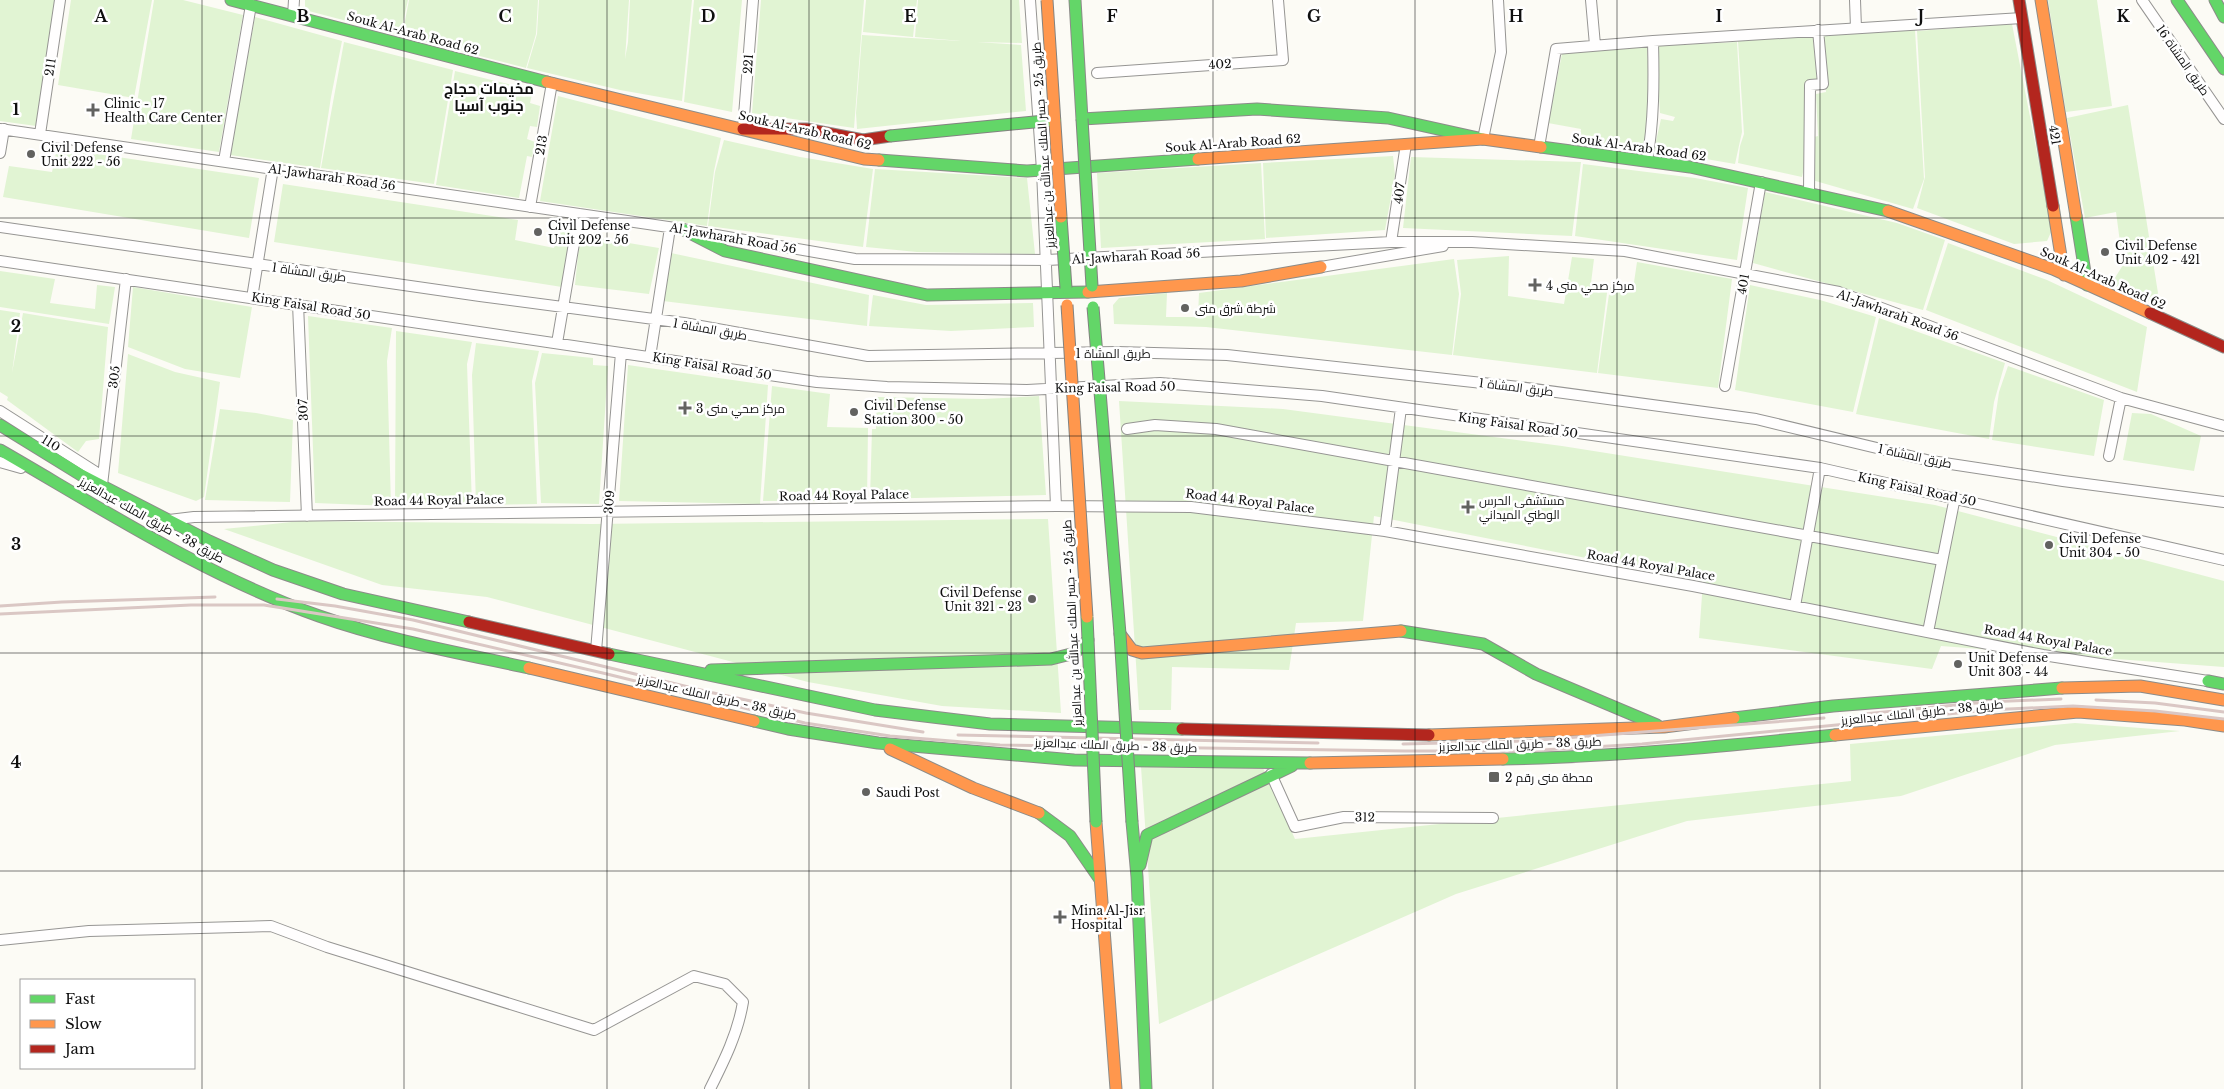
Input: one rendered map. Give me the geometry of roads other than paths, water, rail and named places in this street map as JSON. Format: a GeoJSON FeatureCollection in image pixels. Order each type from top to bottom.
{"type":"FeatureCollection","features":[{"type":"Feature","properties":{"kind":"main road","name":"Souk Al-Arab Road 62"},"geometry":{"type":"LineString","coordinates":[[231,0],[552,83],[864,159],[1042,170],[1483,139],[1690,167],[1876,207],[2053,269],[2224,347]]}},
{"type":"Feature","properties":{"kind":"main road","name":"طريق 25 - جسر الملك عبدالله بن عبدالعزيز"},"geometry":{"type":"LineString","coordinates":[[1047,0],[1088,640],[1096,822],[1116,1089]]}},
{"type":"Feature","properties":{"kind":"main road"},"geometry":{"type":"LineString","coordinates":[[1074,0],[1093,308],[1120,634],[1137,877],[1146,1089]]}},
{"type":"Feature","properties":{"kind":"main road","name":"421"},"geometry":{"type":"LineString","coordinates":[[2019,0],[2064,275]]}},
{"type":"Feature","properties":{"kind":"main road"},"geometry":{"type":"LineString","coordinates":[[2041,0],[2088,284]]}},
{"type":"Feature","properties":{"kind":"main road"},"geometry":{"type":"LineString","coordinates":[[2177,0],[2224,69]]}},
{"type":"Feature","properties":{"kind":"main road"},"geometry":{"type":"LineString","coordinates":[[2215,0],[2224,17]]}},
{"type":"Feature","properties":{"kind":"main road"},"geometry":{"type":"LineString","coordinates":[[1082,119],[1257,109],[1388,118],[1483,139]]}},
{"type":"Feature","properties":{"kind":"main road"},"geometry":{"type":"LineString","coordinates":[[743,129],[806,129],[863,140],[1001,124],[1055,120]]}},
{"type":"Feature","properties":{"kind":"main road"},"geometry":{"type":"LineString","coordinates":[[682,229],[725,251],[927,295],[1047,293],[1092,288],[1241,281],[1321,267]]}},
{"type":"Feature","properties":{"kind":"main road","name":"طريق 38 - طريق الملك عبدالعزيز"},"geometry":{"type":"LineString","coordinates":[[0,425],[81,475],[102,480],[169,520],[272,570],[343,594],[685,671],[875,710],[990,724],[1453,736],[1664,727],[1833,706],[2081,686],[2140,686],[2224,700]]}},
{"type":"Feature","properties":{"kind":"main road","name":"طريق 38 - طريق الملك عبدالعزيز"},"geometry":{"type":"LineString","coordinates":[[0,450],[184,556],[319,616],[390,638],[594,682],[788,729],[878,743],[1074,760],[1298,763],[1569,758],[1748,744],[1957,722],[2078,712],[2185,720],[2224,726]]}},
{"type":"Feature","properties":{"kind":"main road"},"geometry":{"type":"LineString","coordinates":[[1120,634],[1132,650],[1142,653],[1402,631],[1442,636],[1483,644],[1536,674],[1664,727]]}},
{"type":"Feature","properties":{"kind":"main road"},"geometry":{"type":"LineString","coordinates":[[685,671],[1051,659],[1075,653],[1088,640]]}},
{"type":"Feature","properties":{"kind":"main road","name":"Road 44 Royal Palace"},"geometry":{"type":"LineString","coordinates":[[2208,681],[2224,684]]}},
{"type":"Feature","properties":{"kind":"main road"},"geometry":{"type":"LineString","coordinates":[[878,743],[973,788],[1044,815],[1070,836],[1100,879]]}},
{"type":"Feature","properties":{"kind":"main road"},"geometry":{"type":"LineString","coordinates":[[1137,877],[1147,835],[1271,774],[1298,763]]}},
{"type":"Feature","properties":{"kind":"street","name":"211"},"geometry":{"type":"LineString","coordinates":[[40,134],[60,0]]}},
{"type":"Feature","properties":{"kind":"street"},"geometry":{"type":"LineString","coordinates":[[293,16],[294,0]]}},
{"type":"Feature","properties":{"kind":"street","name":"221"},"geometry":{"type":"LineString","coordinates":[[743,129],[753,0]]}},
{"type":"Feature","properties":{"kind":"street"},"geometry":{"type":"LineString","coordinates":[[1030,0],[1047,260],[1056,506]]}},
{"type":"Feature","properties":{"kind":"street","name":"402"},"geometry":{"type":"LineString","coordinates":[[1097,73],[1283,60],[1278,0]]}},
{"type":"Feature","properties":{"kind":"street"},"geometry":{"type":"LineString","coordinates":[[1483,139],[1501,52],[1498,0]]}},
{"type":"Feature","properties":{"kind":"street"},"geometry":{"type":"LineString","coordinates":[[1591,0],[1595,44]]}},
{"type":"Feature","properties":{"kind":"street"},"geometry":{"type":"LineString","coordinates":[[1855,0],[1856,28]]}},
{"type":"Feature","properties":{"kind":"street","name":"طريق المشاة 16"},"geometry":{"type":"LineString","coordinates":[[2142,0],[2224,119]]}},
{"type":"Feature","properties":{"kind":"street"},"geometry":{"type":"LineString","coordinates":[[224,161],[251,5]]}},
{"type":"Feature","properties":{"kind":"street"},"geometry":{"type":"LineString","coordinates":[[1539,147],[1556,49],[1595,44],[2022,18]]}},
{"type":"Feature","properties":{"kind":"street"},"geometry":{"type":"LineString","coordinates":[[1808,192],[1810,85],[1823,84],[1818,30]]}},
{"type":"Feature","properties":{"kind":"street"},"geometry":{"type":"LineString","coordinates":[[1647,161],[1651,140],[1654,92],[1653,41]]}},
{"type":"Feature","properties":{"kind":"street","name":"213"},"geometry":{"type":"LineString","coordinates":[[530,207],[552,83]]}},
{"type":"Feature","properties":{"kind":"street","name":"Al-Jawharah Road 56"},"geometry":{"type":"LineString","coordinates":[[2,129],[682,229],[855,259],[1047,260],[1391,242],[1472,242],[1624,252],[1839,292],[2121,398],[2224,426]]}},
{"type":"Feature","properties":{"kind":"street"},"geometry":{"type":"LineString","coordinates":[[0,153],[2,129]]}},
{"type":"Feature","properties":{"kind":"street","name":"407"},"geometry":{"type":"LineString","coordinates":[[1391,242],[1406,144]]}},
{"type":"Feature","properties":{"kind":"street"},"geometry":{"type":"LineString","coordinates":[[252,298],[273,168]]}},
{"type":"Feature","properties":{"kind":"street","name":"401"},"geometry":{"type":"LineString","coordinates":[[1725,386],[1760,182]]}},
{"type":"Feature","properties":{"kind":"street"},"geometry":{"type":"LineString","coordinates":[[557,343],[579,214]]}},
{"type":"Feature","properties":{"kind":"street","name":"طريق المشاة 1"},"geometry":{"type":"LineString","coordinates":[[0,227],[655,320],[868,356],[1050,355],[1117,352],[1227,355],[1519,387],[1756,419],[1931,461],[2063,481],[2224,502]]}},
{"type":"Feature","properties":{"kind":"street"},"geometry":{"type":"LineString","coordinates":[[650,357],[670,228]]}},
{"type":"Feature","properties":{"kind":"street","name":"Al-Jawharah Road 56"},"geometry":{"type":"LineString","coordinates":[[1321,267],[1472,242]]}},
{"type":"Feature","properties":{"kind":"street","name":"King Faisal Road 50"},"geometry":{"type":"LineString","coordinates":[[0,260],[817,382],[897,387],[1027,390],[1160,383],[1322,396],[1820,468],[2224,560]]}},
{"type":"Feature","properties":{"kind":"street","name":"305"},"geometry":{"type":"LineString","coordinates":[[102,480],[126,279]]}},
{"type":"Feature","properties":{"kind":"street","name":"307"},"geometry":{"type":"LineString","coordinates":[[298,304],[307,516]]}},
{"type":"Feature","properties":{"kind":"street","name":"309"},"geometry":{"type":"LineString","coordinates":[[596,651],[621,353]]}},
{"type":"Feature","properties":{"kind":"street"},"geometry":{"type":"LineString","coordinates":[[2108,456],[2121,398]]}},
{"type":"Feature","properties":{"kind":"street"},"geometry":{"type":"LineString","coordinates":[[1385,532],[1401,408]]}},
{"type":"Feature","properties":{"kind":"street","name":"110"},"geometry":{"type":"LineString","coordinates":[[0,411],[102,480]]}},
{"type":"Feature","properties":{"kind":"street"},"geometry":{"type":"LineString","coordinates":[[1127,429],[1155,425],[1216,428],[1942,560]]}},
{"type":"Feature","properties":{"kind":"street"},"geometry":{"type":"LineString","coordinates":[[0,462],[42,474]]}},
{"type":"Feature","properties":{"kind":"street"},"geometry":{"type":"LineString","coordinates":[[1795,606],[1820,468]]}},
{"type":"Feature","properties":{"kind":"street"},"geometry":{"type":"LineString","coordinates":[[1928,632],[1954,497]]}},
{"type":"Feature","properties":{"kind":"street","name":"Road 44 Royal Palace"},"geometry":{"type":"LineString","coordinates":[[169,520],[194,517],[1056,506],[1191,507],[1385,532],[1795,606],[2043,655],[2208,681]]}},
{"type":"Feature","properties":{"kind":"street","name":"312"},"geometry":{"type":"LineString","coordinates":[[1271,774],[1296,827],[1344,817],[1493,818]]}},
{"type":"Feature","properties":{"kind":"street"},"geometry":{"type":"LineString","coordinates":[[0,940],[89,931],[272,926],[327,947],[594,1030],[694,976],[725,984],[743,1002],[740,1020],[724,1062],[710,1089]]}},
{"type":"Feature","properties":{"kind":"railway"},"geometry":{"type":"LineString","coordinates":[[0,606],[215,597]]}},
{"type":"Feature","properties":{"kind":"railway"},"geometry":{"type":"LineString","coordinates":[[277,599],[335,606],[413,620],[709,692],[806,713],[923,732]]}},
{"type":"Feature","properties":{"kind":"railway"},"geometry":{"type":"LineString","coordinates":[[0,614],[191,605],[264,605],[413,629],[805,723],[890,736],[1000,745],[1526,751],[1642,744],[1988,710],[2073,706],[2155,711],[2224,719]]}},
{"type":"Feature","properties":{"kind":"railway"},"geometry":{"type":"LineString","coordinates":[[1864,714],[1986,702],[2061,699]]}},
{"type":"Feature","properties":{"kind":"railway"},"geometry":{"type":"LineString","coordinates":[[2096,700],[2155,703],[2224,712]]}},
{"type":"Feature","properties":{"kind":"railway"},"geometry":{"type":"LineString","coordinates":[[1403,744],[1525,741],[1824,718]]}},
{"type":"Feature","properties":{"kind":"railway"},"geometry":{"type":"LineString","coordinates":[[958,735],[1318,743]]}},
{"type":"Feature","properties":{"kind":"place","name":"Clinic - 17 Health Care Center"},"geometry":{"type":"Point","coordinates":[93,110]}},
{"type":"Feature","properties":{"kind":"place","name":"Civil Defense Unit 222 - 56"},"geometry":{"type":"Point","coordinates":[31,154]}},
{"type":"Feature","properties":{"kind":"place","name":"Civil Defense Unit 202 - 56"},"geometry":{"type":"Point","coordinates":[538,232]}},
{"type":"Feature","properties":{"kind":"place","name":"Civil Defense Unit 402 - 421"},"geometry":{"type":"Point","coordinates":[2105,252]}},
{"type":"Feature","properties":{"kind":"place","name":"مركز صحي منى 4"},"geometry":{"type":"Point","coordinates":[1535,285]}},
{"type":"Feature","properties":{"kind":"place","name":"شرطة شرق منى"},"geometry":{"type":"Point","coordinates":[1185,308]}},
{"type":"Feature","properties":{"kind":"place","name":"مركز صحي منى 3"},"geometry":{"type":"Point","coordinates":[685,408]}},
{"type":"Feature","properties":{"kind":"place","name":"Civil Defense Station 300 - 50"},"geometry":{"type":"Point","coordinates":[854,412]}},
{"type":"Feature","properties":{"kind":"place","name":"مستشفى الحرس الوطني الميداني"},"geometry":{"type":"Point","coordinates":[1468,507]}},
{"type":"Feature","properties":{"kind":"place","name":"Civil Defense Unit 304 - 50"},"geometry":{"type":"Point","coordinates":[2049,545]}},
{"type":"Feature","properties":{"kind":"place","name":"Civil Defense Unit 321 - 23"},"geometry":{"type":"Point","coordinates":[1032,599]}},
{"type":"Feature","properties":{"kind":"place","name":"Unit Defense Unit 303 - 44"},"geometry":{"type":"Point","coordinates":[1958,664]}},
{"type":"Feature","properties":{"kind":"place","name":"محطة منى رقم 2"},"geometry":{"type":"Point","coordinates":[1494,777]}},
{"type":"Feature","properties":{"kind":"place","name":"Saudi Post"},"geometry":{"type":"Point","coordinates":[866,792]}},
{"type":"Feature","properties":{"kind":"place","name":"Mina Al-Jisr Hospital"},"geometry":{"type":"Point","coordinates":[1060,917]}},
{"type":"Feature","properties":{"kind":"district","name":"مخيمات حجاج جنوب آسيا"},"geometry":{"type":"Point","coordinates":[489,96]}}]}
